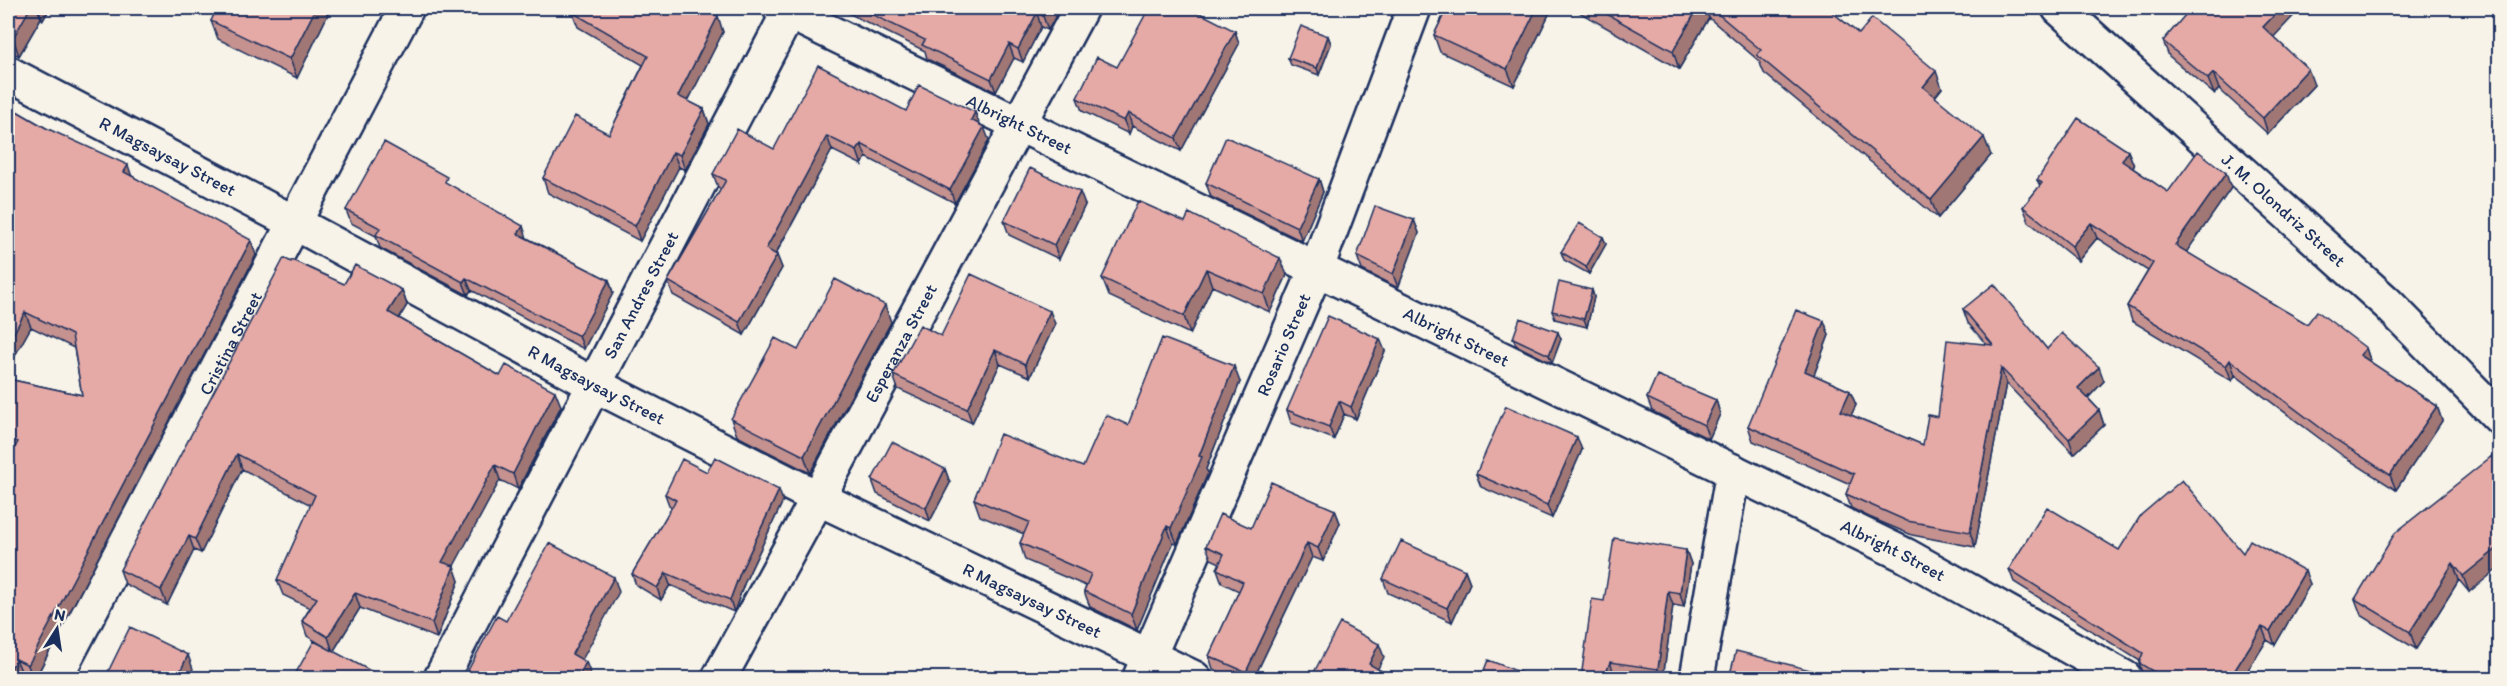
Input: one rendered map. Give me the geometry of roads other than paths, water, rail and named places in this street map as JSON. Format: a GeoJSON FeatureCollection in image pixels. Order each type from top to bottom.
{"type":"FeatureCollection","features":[{"type":"Feature","properties":{"kind":"street","name":"Cristina Street"},"geometry":{"type":"LineString","coordinates":[[55,678],[407,8]]}},
{"type":"Feature","properties":{"kind":"street","name":"Esperanza Street"},"geometry":{"type":"LineString","coordinates":[[718,678],[818,498],[1081,8]]}},
{"type":"Feature","properties":{"kind":"street","name":"Rosario Street"},"geometry":{"type":"LineString","coordinates":[[1144,668],[1316,270],[1414,8]]}},
{"type":"Feature","properties":{"kind":"street","name":"J. M. Olondriz Street"},"geometry":{"type":"LineString","coordinates":[[2059,8],[2386,303],[2499,418]]}},
{"type":"Feature","properties":{"kind":"street","name":"Albright Street"},"geometry":{"type":"LineString","coordinates":[[786,9],[1316,270],[1905,555],[2112,674]]}},
{"type":"Feature","properties":{"kind":"street","name":"San Andres Street"},"geometry":{"type":"LineString","coordinates":[[441,678],[786,9]]}},
{"type":"Feature","properties":{"kind":"street","name":"R Magsaysay Street"},"geometry":{"type":"LineString","coordinates":[[8,73],[295,223],[593,384],[1144,668],[1194,678]]}},
{"type":"Feature","properties":{"kind":"street"},"geometry":{"type":"LineString","coordinates":[[1697,678],[1733,471]]}}]}
